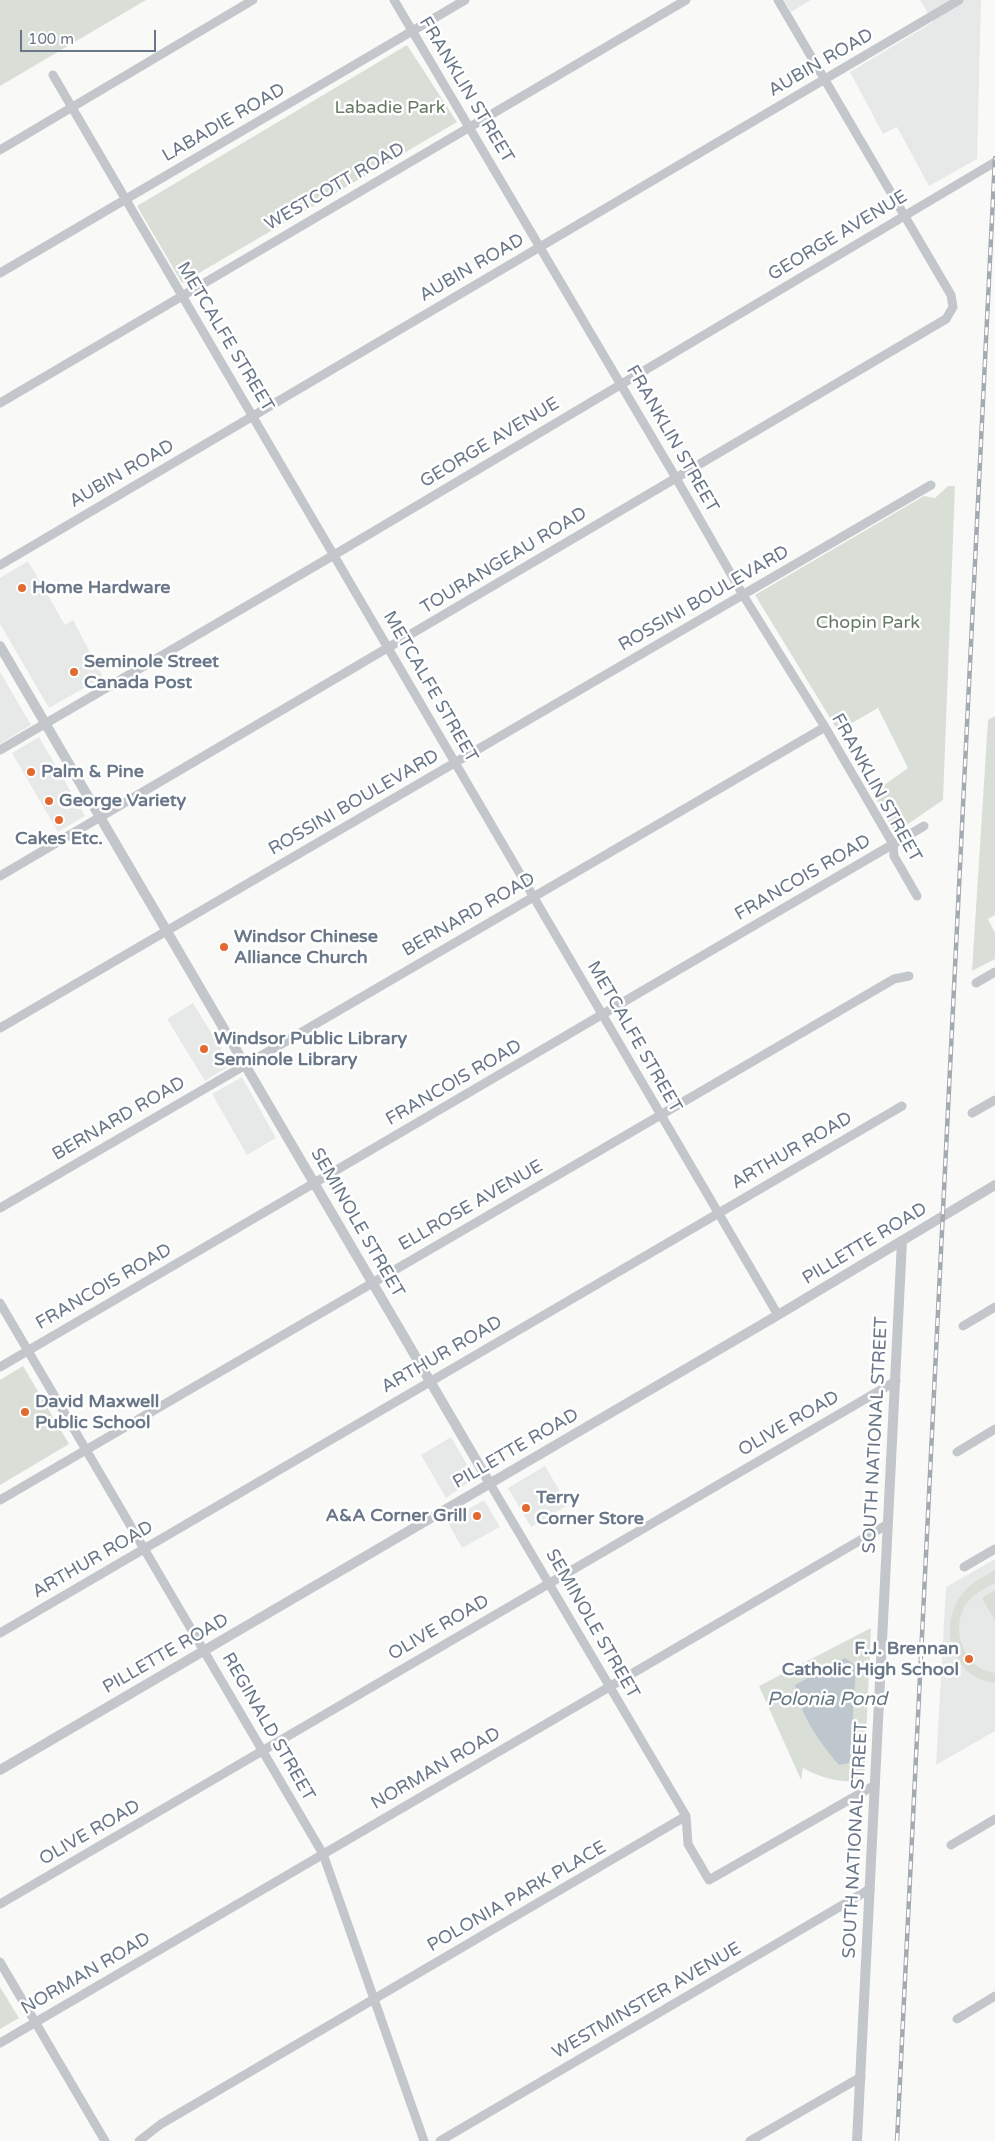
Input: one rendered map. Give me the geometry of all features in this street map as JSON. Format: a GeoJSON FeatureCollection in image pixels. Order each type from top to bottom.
{"type":"FeatureCollection","features":[{"type":"Feature","properties":{"kind":"street"},"geometry":{"type":"LineString","coordinates":[[0,150],[253,0]]}},
{"type":"Feature","properties":{"kind":"street","name":"FRANKLIN STREET"},"geometry":{"type":"LineString","coordinates":[[394,0],[621,384],[743,595],[825,727],[893,844],[894,856],[917,896]]}},
{"type":"Feature","properties":{"kind":"street","name":"LABADIE ROAD"},"geometry":{"type":"LineString","coordinates":[[0,273],[465,0]]}},
{"type":"Feature","properties":{"kind":"street","name":"WESTCOTT ROAD"},"geometry":{"type":"LineString","coordinates":[[0,403],[686,0]]}},
{"type":"Feature","properties":{"kind":"street"},"geometry":{"type":"LineString","coordinates":[[778,0],[904,216]]}},
{"type":"Feature","properties":{"kind":"street","name":"AUBIN ROAD"},"geometry":{"type":"LineString","coordinates":[[0,565],[960,0]]}},
{"type":"Feature","properties":{"kind":"street","name":"METCALFE STREET"},"geometry":{"type":"LineString","coordinates":[[52,75],[778,1315]]}},
{"type":"Feature","properties":{"kind":"street","name":"GEORGE AVENUE"},"geometry":{"type":"LineString","coordinates":[[0,750],[334,555],[995,162]]}},
{"type":"Feature","properties":{"kind":"street","name":"TOURANGEAU ROAD"},"geometry":{"type":"LineString","coordinates":[[0,876],[946,318],[953,306],[951,295],[904,216]]}},
{"type":"Feature","properties":{"kind":"street","name":"ROSSINI BOULEVARD"},"geometry":{"type":"LineString","coordinates":[[0,1028],[931,485]]}},
{"type":"Feature","properties":{"kind":"street","name":"SEMINOLE STREET"},"geometry":{"type":"LineString","coordinates":[[0,646],[165,932],[315,1183],[489,1482],[550,1581],[686,1816]]}},
{"type":"Feature","properties":{"kind":"street","name":"BERNARD ROAD"},"geometry":{"type":"LineString","coordinates":[[0,1208],[825,727]]}},
{"type":"Feature","properties":{"kind":"street","name":"FRANCOIS ROAD"},"geometry":{"type":"LineString","coordinates":[[0,1367],[924,826]]}},
{"type":"Feature","properties":{"kind":"street"},"geometry":{"type":"LineString","coordinates":[[976,983],[995,972]]}},
{"type":"Feature","properties":{"kind":"street","name":"ELLROSE AVENUE"},"geometry":{"type":"LineString","coordinates":[[0,1500],[894,979],[909,976]]}},
{"type":"Feature","properties":{"kind":"street"},"geometry":{"type":"LineString","coordinates":[[972,1113],[995,1100]]}},
{"type":"Feature","properties":{"kind":"street","name":"ARTHUR ROAD"},"geometry":{"type":"LineString","coordinates":[[0,1633],[902,1106]]}},
{"type":"Feature","properties":{"kind":"street","name":"PILLETTE ROAD"},"geometry":{"type":"LineString","coordinates":[[0,1770],[489,1482],[778,1315],[995,1185]]}},
{"type":"Feature","properties":{"kind":"street","name":"SOUTH NATIONAL STREET"},"geometry":{"type":"LineString","coordinates":[[857,2141],[902,1241]]}},
{"type":"Feature","properties":{"kind":"street","name":"REGINALD STREET"},"geometry":{"type":"LineString","coordinates":[[0,1303],[323,1854],[424,2141]]}},
{"type":"Feature","properties":{"kind":"street"},"geometry":{"type":"LineString","coordinates":[[963,1326],[995,1307]]}},
{"type":"Feature","properties":{"kind":"street","name":"OLIVE ROAD"},"geometry":{"type":"LineString","coordinates":[[0,1904],[550,1581],[896,1381]]}},
{"type":"Feature","properties":{"kind":"street"},"geometry":{"type":"LineString","coordinates":[[957,1452],[995,1429]]}},
{"type":"Feature","properties":{"kind":"street","name":"NORMAN ROAD"},"geometry":{"type":"LineString","coordinates":[[0,2043],[888,1524]]}},
{"type":"Feature","properties":{"kind":"street"},"geometry":{"type":"LineString","coordinates":[[964,1567],[995,1549]]}},
{"type":"Feature","properties":{"kind":"street"},"geometry":{"type":"LineString","coordinates":[[686,1816],[688,1844],[709,1880],[875,1785]]}},
{"type":"Feature","properties":{"kind":"street","name":"POLONIA PARK PLACE"},"geometry":{"type":"LineString","coordinates":[[139,2141],[161,2124],[686,1816]]}},
{"type":"Feature","properties":{"kind":"street"},"geometry":{"type":"LineString","coordinates":[[951,1845],[995,1819]]}},
{"type":"Feature","properties":{"kind":"street","name":"WESTMINSTER AVENUE"},"geometry":{"type":"LineString","coordinates":[[440,2141],[870,1889]]}},
{"type":"Feature","properties":{"kind":"street"},"geometry":{"type":"LineString","coordinates":[[0,1962],[105,2141]]}},
{"type":"Feature","properties":{"kind":"street"},"geometry":{"type":"LineString","coordinates":[[957,2018],[995,1996]]}},
{"type":"Feature","properties":{"kind":"street"},"geometry":{"type":"LineString","coordinates":[[750,2141],[860,2077]]}},
{"type":"Feature","properties":{"kind":"shaded area"},"geometry":{"type":"Polygon","coordinates":[[[784,0],[811,0],[791,12],[784,0]]]}},
{"type":"Feature","properties":{"kind":"shaded area"},"geometry":{"type":"Polygon","coordinates":[[[920,0],[981,0],[977,159],[929,186],[897,127],[883,134],[850,72],[933,22],[920,0]]]}},
{"type":"Feature","properties":{"kind":"shaded area"},"geometry":{"type":"Polygon","coordinates":[[[28,561],[65,625],[73,620],[103,677],[49,708],[0,624],[0,578],[28,561]]]}},
{"type":"Feature","properties":{"kind":"shaded area"},"geometry":{"type":"Polygon","coordinates":[[[0,672],[31,725],[0,744],[0,672]]]}},
{"type":"Feature","properties":{"kind":"shaded area"},"geometry":{"type":"Polygon","coordinates":[[[39,737],[85,816],[58,832],[12,753],[39,737]]]}},
{"type":"Feature","properties":{"kind":"shaded area"},"geometry":{"type":"Polygon","coordinates":[[[193,1003],[231,1065],[205,1081],[167,1019],[193,1003]]]}},
{"type":"Feature","properties":{"kind":"shaded area"},"geometry":{"type":"Polygon","coordinates":[[[242,1077],[276,1138],[247,1155],[212,1094],[242,1077]]]}},
{"type":"Feature","properties":{"kind":"shaded area"},"geometry":{"type":"Polygon","coordinates":[[[451,1437],[472,1473],[471,1481],[446,1498],[421,1455],[451,1437]]]}},
{"type":"Feature","properties":{"kind":"shaded area"},"geometry":{"type":"Polygon","coordinates":[[[545,1466],[568,1505],[531,1527],[508,1488],[545,1466]]]}},
{"type":"Feature","properties":{"kind":"shaded area"},"geometry":{"type":"Polygon","coordinates":[[[484,1500],[500,1527],[462,1548],[447,1521],[484,1500]]]}},
{"type":"Feature","properties":{"kind":"shaded area","name":"F.J. Brennan Catholic High School"},"geometry":{"type":"Polygon","coordinates":[[[995,1559],[995,1731],[936,1765],[946,1587],[995,1559]]]}},
{"type":"Feature","properties":{"kind":"green space"},"geometry":{"type":"Polygon","coordinates":[[[0,0],[146,0],[0,86],[0,0]]]}},
{"type":"Feature","properties":{"kind":"green space","name":"Labadie Park"},"geometry":{"type":"Polygon","coordinates":[[[407,45],[457,122],[182,283],[137,206],[407,45]]]}},
{"type":"Feature","properties":{"kind":"green space","name":"Chopin Park"},"geometry":{"type":"Polygon","coordinates":[[[948,486],[955,486],[943,800],[895,833],[873,793],[908,768],[878,708],[838,731],[755,595],[924,496],[935,498],[948,486]]]}},
{"type":"Feature","properties":{"kind":"green space"},"geometry":{"type":"Polygon","coordinates":[[[995,716],[995,915],[988,919],[995,933],[995,959],[972,971],[988,720],[995,716]]]}},
{"type":"Feature","properties":{"kind":"green space","name":"David Maxwell Public School"},"geometry":{"type":"Polygon","coordinates":[[[23,1366],[69,1444],[0,1485],[0,1380],[23,1366]]]}},
{"type":"Feature","properties":{"kind":"green space"},"geometry":{"type":"Polygon","coordinates":[[[995,1570],[995,1583],[967,1603],[959,1624],[962,1646],[967,1656],[984,1670],[995,1673],[995,1683],[980,1679],[967,1671],[958,1660],[952,1648],[950,1634],[955,1606],[963,1593],[974,1583],[995,1570]]]}},
{"type":"Feature","properties":{"kind":"green space"},"geometry":{"type":"Polygon","coordinates":[[[995,1590],[995,1621],[982,1598],[995,1590]]]}},
{"type":"Feature","properties":{"kind":"green space"},"geometry":{"type":"Polygon","coordinates":[[[871,1628],[864,1781],[833,1779],[803,1768],[801,1780],[759,1686],[871,1628]]]}},
{"type":"Feature","properties":{"kind":"green space"},"geometry":{"type":"Polygon","coordinates":[[[0,1987],[19,2018],[0,2029],[0,1987]]]}},
{"type":"Feature","properties":{"kind":"water","name":"Polonia Pond"},"geometry":{"type":"Polygon","coordinates":[[[845,1658],[856,1666],[850,1763],[839,1765],[811,1728],[801,1707],[795,1685],[845,1658]]]}},
{"type":"Feature","properties":{"kind":"railway"},"geometry":{"type":"LineString","coordinates":[[897,2141],[995,158]]}},
{"type":"Feature","properties":{"kind":"place","name":"Home Hardware"},"geometry":{"type":"Point","coordinates":[22,588]}},
{"type":"Feature","properties":{"kind":"place","name":"Seminole Street Canada Post"},"geometry":{"type":"Point","coordinates":[74,672]}},
{"type":"Feature","properties":{"kind":"place","name":"Palm & Pine"},"geometry":{"type":"Point","coordinates":[31,772]}},
{"type":"Feature","properties":{"kind":"place","name":"George Variety"},"geometry":{"type":"Point","coordinates":[49,801]}},
{"type":"Feature","properties":{"kind":"place","name":"Cakes Etc."},"geometry":{"type":"Point","coordinates":[59,820]}},
{"type":"Feature","properties":{"kind":"place","name":"Windsor Chinese Alliance Church"},"geometry":{"type":"Point","coordinates":[224,947]}},
{"type":"Feature","properties":{"kind":"place","name":"Windsor Public Library Seminole Library"},"geometry":{"type":"Point","coordinates":[204,1049]}},
{"type":"Feature","properties":{"kind":"place","name":"David Maxwell Public School"},"geometry":{"type":"Point","coordinates":[25,1412]}},
{"type":"Feature","properties":{"kind":"place","name":"Terry Corner Store"},"geometry":{"type":"Point","coordinates":[526,1508]}},
{"type":"Feature","properties":{"kind":"place","name":"A&A Corner Grill"},"geometry":{"type":"Point","coordinates":[477,1516]}},
{"type":"Feature","properties":{"kind":"place","name":"F.J. Brennan Catholic High School"},"geometry":{"type":"Point","coordinates":[969,1659]}}]}
